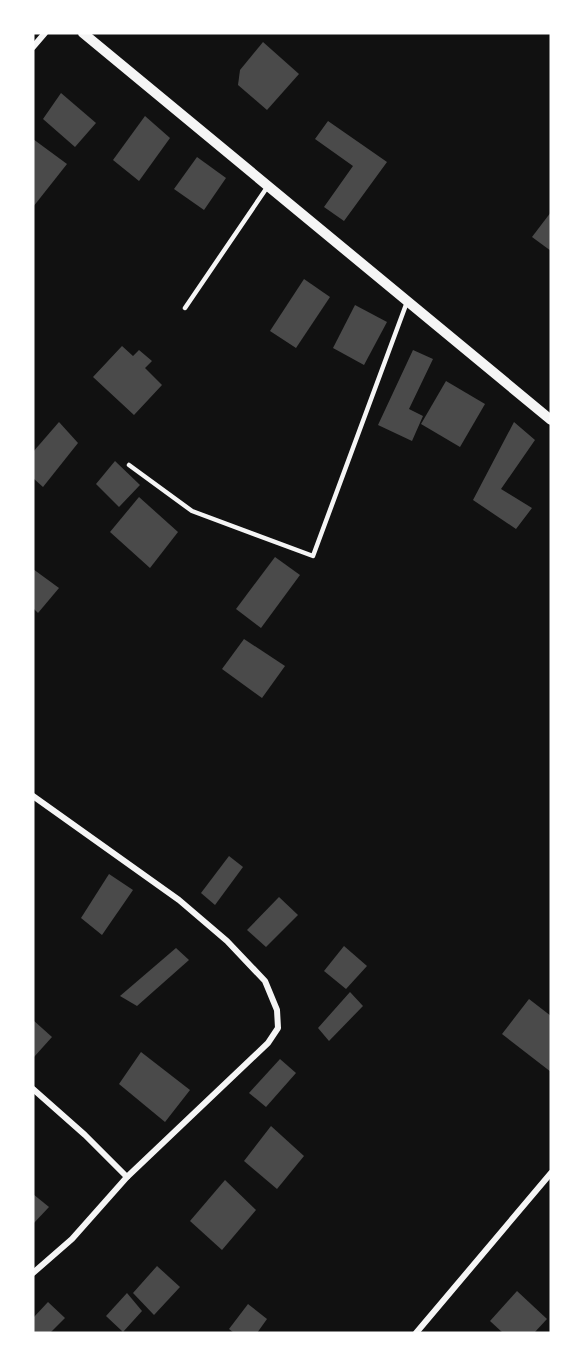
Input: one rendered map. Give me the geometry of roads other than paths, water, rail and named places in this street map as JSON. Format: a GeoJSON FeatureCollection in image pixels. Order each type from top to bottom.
{"type":"FeatureCollection","features":[{"type":"Feature","properties":{"kind":"street"},"geometry":{"type":"LineString","coordinates":[[33,46],[45,33]]}},
{"type":"Feature","properties":{"kind":"street"},"geometry":{"type":"LineString","coordinates":[[83,33],[550,418]]}},
{"type":"Feature","properties":{"kind":"street"},"geometry":{"type":"LineString","coordinates":[[33,796],[171,894],[227,941],[265,981],[277,1010],[278,1028],[268,1043],[127,1177],[72,1239],[33,1273]]}},
{"type":"Feature","properties":{"kind":"street"},"geometry":{"type":"LineString","coordinates":[[33,1089],[85,1135],[127,1177]]}},
{"type":"Feature","properties":{"kind":"street"},"geometry":{"type":"LineString","coordinates":[[417,1333],[551,1173]]}},
{"type":"Feature","properties":{"kind":"lane"},"geometry":{"type":"LineString","coordinates":[[185,308],[268,186]]}},
{"type":"Feature","properties":{"kind":"lane"},"geometry":{"type":"LineString","coordinates":[[129,465],[192,511],[313,556],[407,302]]}}]}
